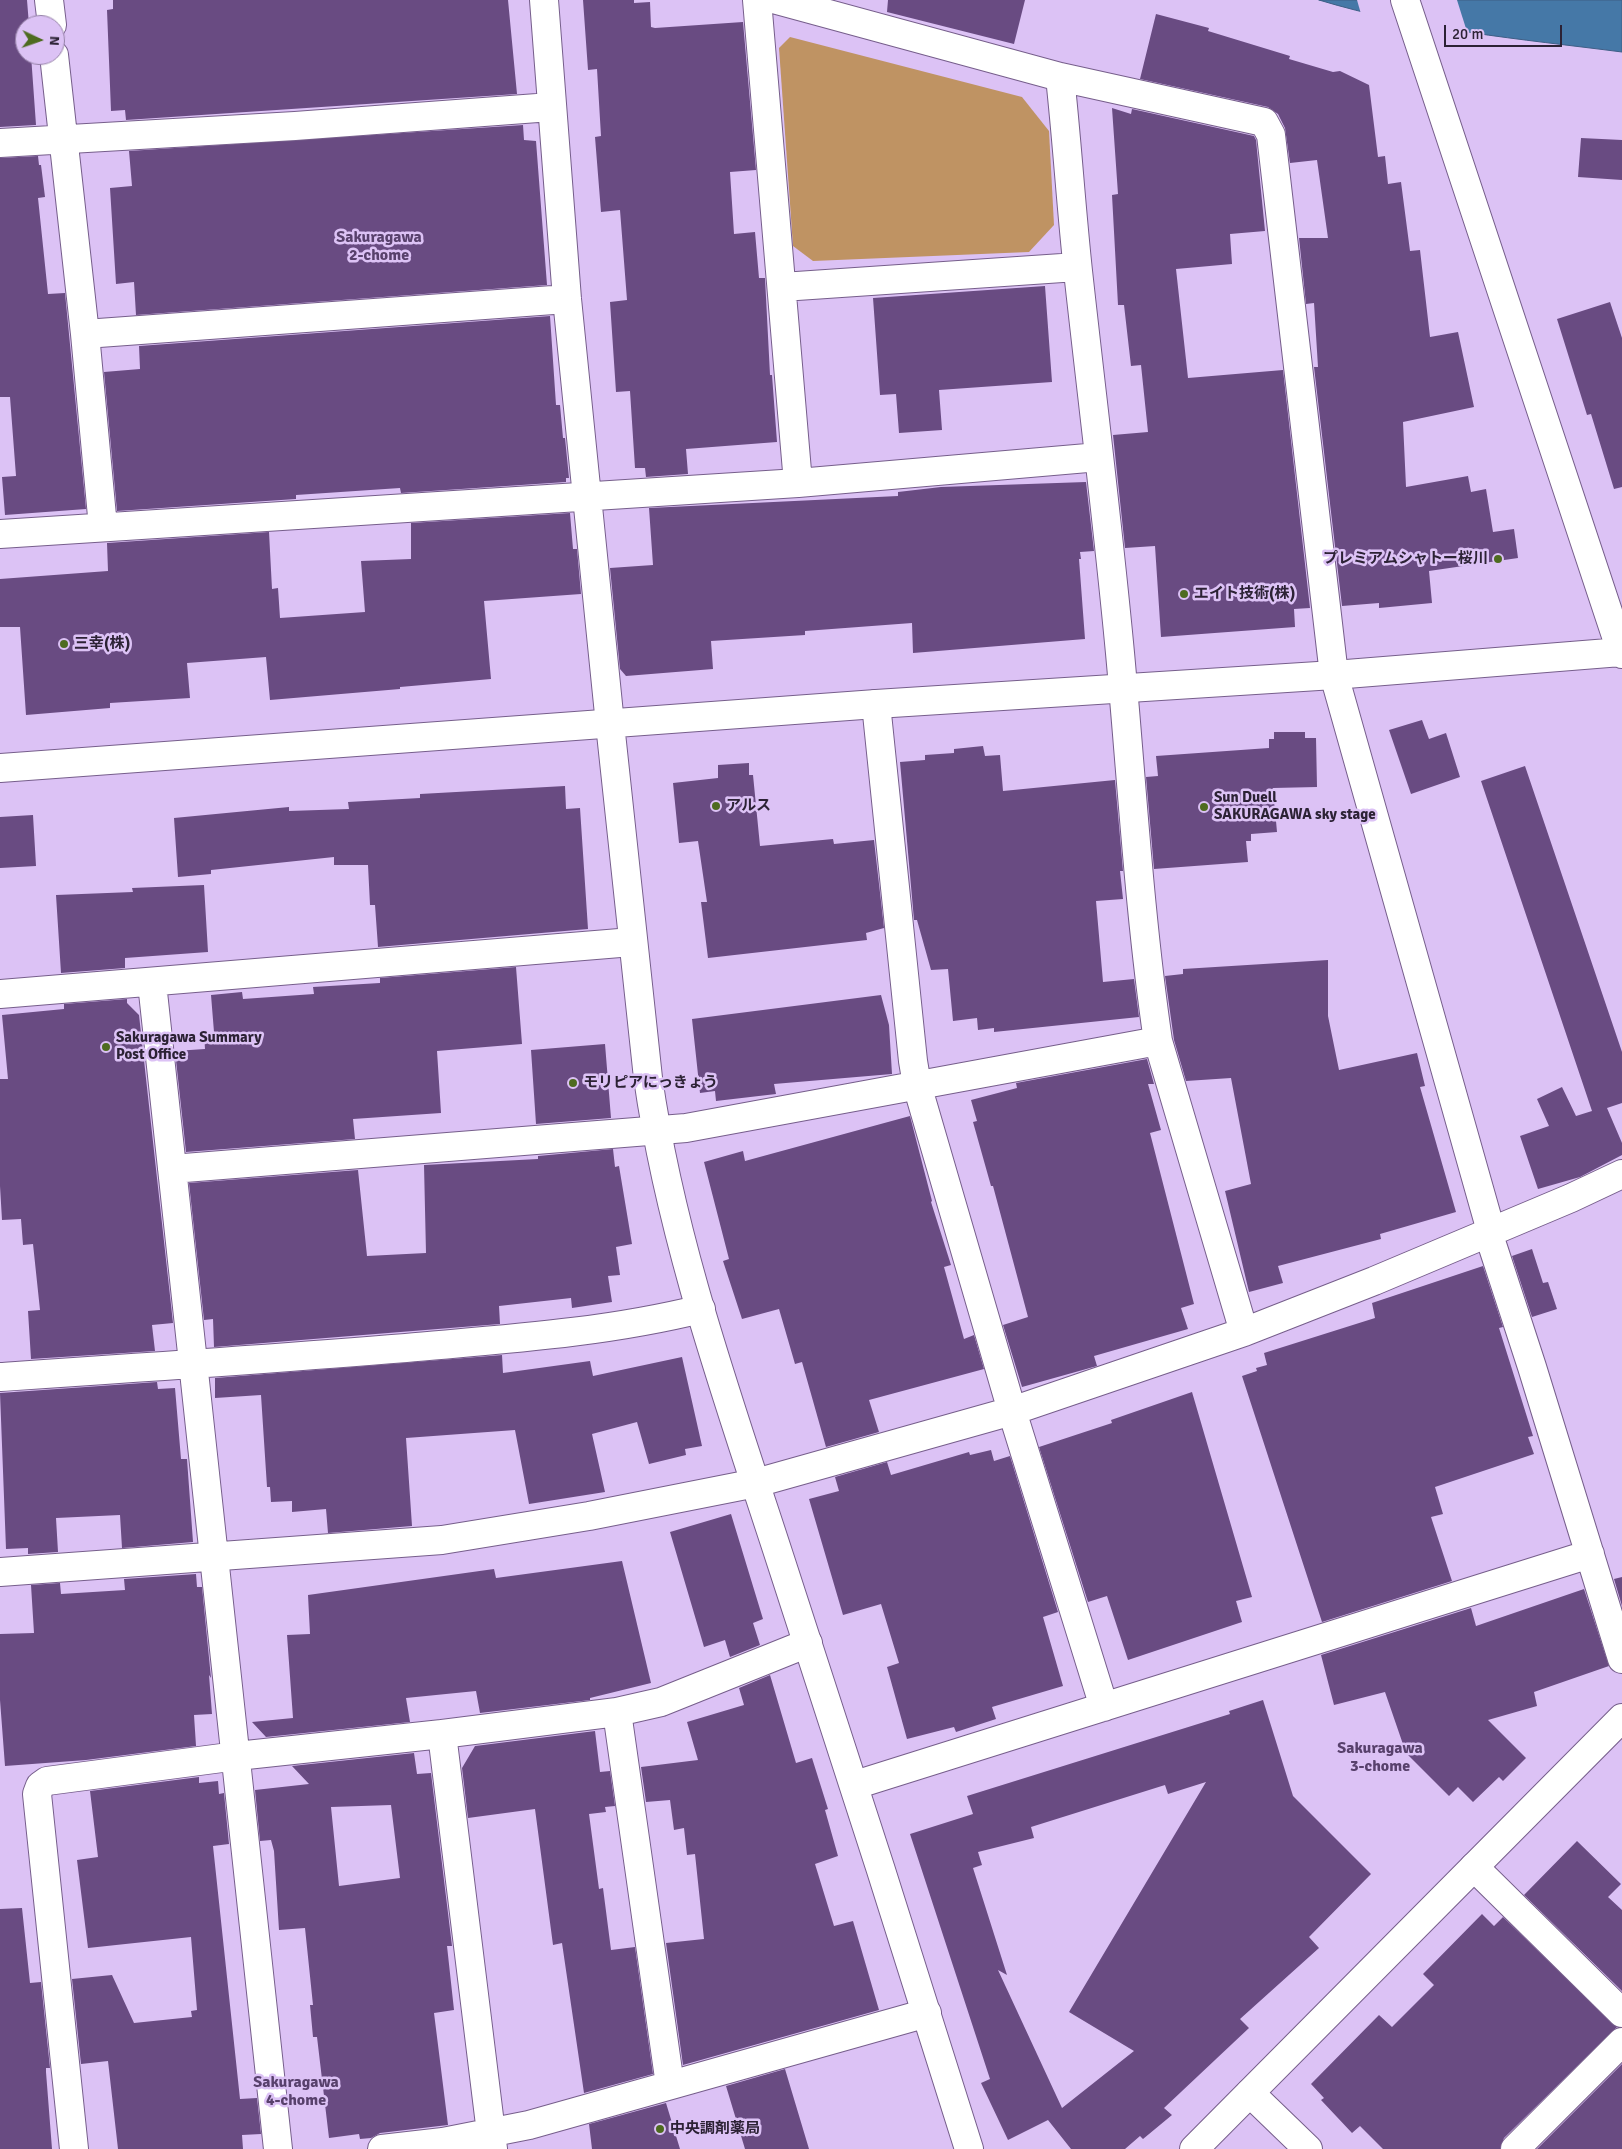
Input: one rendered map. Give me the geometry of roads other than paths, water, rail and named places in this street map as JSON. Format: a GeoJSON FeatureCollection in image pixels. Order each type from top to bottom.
{"type":"FeatureCollection","features":[{"type":"Feature","properties":{"kind":"street"},"geometry":{"type":"LineString","coordinates":[[49,0],[51,15]]}},
{"type":"Feature","properties":{"kind":"street"},"geometry":{"type":"LineString","coordinates":[[544,0],[567,299],[632,942],[656,1132],[668,1192],[701,1309],[969,2149]]}},
{"type":"Feature","properties":{"kind":"street"},"geometry":{"type":"LineString","coordinates":[[758,0],[798,483]]}},
{"type":"Feature","properties":{"kind":"street"},"geometry":{"type":"LineString","coordinates":[[777,0],[1060,77],[1264,122],[1268,128],[1272,145],[1334,675],[1490,1232],[1622,1659]]}},
{"type":"Feature","properties":{"kind":"street"},"geometry":{"type":"LineString","coordinates":[[0,768],[876,704],[1334,675],[1622,653],[1405,0]]}},
{"type":"Feature","properties":{"kind":"street"},"geometry":{"type":"LineString","coordinates":[[55,65],[85,334],[103,527]]}},
{"type":"Feature","properties":{"kind":"street"},"geometry":{"type":"LineString","coordinates":[[1060,77],[1077,267],[1098,457],[1106,508],[1123,688],[1134,843],[1158,1041],[1244,1332]]}},
{"type":"Feature","properties":{"kind":"street"},"geometry":{"type":"LineString","coordinates":[[0,143],[295,126],[551,106]]}},
{"type":"Feature","properties":{"kind":"street"},"geometry":{"type":"LineString","coordinates":[[782,287],[1077,267]]}},
{"type":"Feature","properties":{"kind":"street"},"geometry":{"type":"LineString","coordinates":[[85,334],[567,299]]}},
{"type":"Feature","properties":{"kind":"street"},"geometry":{"type":"LineString","coordinates":[[0,534],[588,498],[798,483],[1098,457]]}},
{"type":"Feature","properties":{"kind":"street"},"geometry":{"type":"LineString","coordinates":[[876,704],[917,1085],[1012,1411],[1104,1707]]}},
{"type":"Feature","properties":{"kind":"street"},"geometry":{"type":"LineString","coordinates":[[0,994],[152,983],[632,942]]}},
{"type":"Feature","properties":{"kind":"street"},"geometry":{"type":"LineString","coordinates":[[152,983],[278,2149]]}},
{"type":"Feature","properties":{"kind":"street"},"geometry":{"type":"LineString","coordinates":[[172,1170],[656,1132],[1158,1041]]}},
{"type":"Feature","properties":{"kind":"street"},"geometry":{"type":"LineString","coordinates":[[0,1572],[451,1538],[590,1516],[756,1483],[1012,1411],[1244,1332],[1314,1306],[1622,1174]]}},
{"type":"Feature","properties":{"kind":"street"},"geometry":{"type":"LineString","coordinates":[[0,1377],[561,1335],[701,1309]]}},
{"type":"Feature","properties":{"kind":"street"},"geometry":{"type":"LineString","coordinates":[[854,1785],[1590,1554]]}},
{"type":"Feature","properties":{"kind":"street"},"geometry":{"type":"LineString","coordinates":[[74,2149],[37,1794],[40,1786],[47,1781],[236,1756],[442,1734],[617,1712],[661,1702],[808,1643]]}},
{"type":"Feature","properties":{"kind":"street"},"geometry":{"type":"LineString","coordinates":[[617,1712],[670,2086]]}},
{"type":"Feature","properties":{"kind":"street"},"geometry":{"type":"LineString","coordinates":[[1194,2149],[1622,1718]]}},
{"type":"Feature","properties":{"kind":"street"},"geometry":{"type":"LineString","coordinates":[[442,1734],[492,2141]]}},
{"type":"Feature","properties":{"kind":"street"},"geometry":{"type":"LineString","coordinates":[[1474,1867],[1622,2013]]}},
{"type":"Feature","properties":{"kind":"street"},"geometry":{"type":"LineString","coordinates":[[382,2149],[492,2141],[670,2086],[926,2013]]}},
{"type":"Feature","properties":{"kind":"street"},"geometry":{"type":"LineString","coordinates":[[1515,2149],[1622,2042]]}},
{"type":"Feature","properties":{"kind":"street"},"geometry":{"type":"LineString","coordinates":[[1250,2093],[1308,2149]]}},
{"type":"Feature","properties":{"kind":"water"},"geometry":{"type":"Polygon","coordinates":[[[1319,0],[1622,0],[1622,52],[1508,38],[1431,26],[1393,19],[1319,0]]]}},
{"type":"Feature","properties":{"kind":"place","name":"プレミアムシャトー桜川"},"geometry":{"type":"Point","coordinates":[1498,559]}},
{"type":"Feature","properties":{"kind":"place","name":"エイト技術(株)"},"geometry":{"type":"Point","coordinates":[1184,594]}},
{"type":"Feature","properties":{"kind":"place","name":"三幸(株)"},"geometry":{"type":"Point","coordinates":[64,644]}},
{"type":"Feature","properties":{"kind":"place","name":"アルス"},"geometry":{"type":"Point","coordinates":[716,806]}},
{"type":"Feature","properties":{"kind":"place","name":"Sun Duell SAKURAGAWA sky stage"},"geometry":{"type":"Point","coordinates":[1204,807]}},
{"type":"Feature","properties":{"kind":"place","name":"Sakuragawa Summary Post Office"},"geometry":{"type":"Point","coordinates":[106,1047]}},
{"type":"Feature","properties":{"kind":"place","name":"モリピアにっきょう"},"geometry":{"type":"Point","coordinates":[573,1083]}},
{"type":"Feature","properties":{"kind":"place","name":"中央調剤薬局"},"geometry":{"type":"Point","coordinates":[660,2129]}},
{"type":"Feature","properties":{"kind":"district","name":"Sakuragawa 2-chome"},"geometry":{"type":"Point","coordinates":[379,247]}},
{"type":"Feature","properties":{"kind":"district","name":"Sakuragawa 3-chome"},"geometry":{"type":"Point","coordinates":[1380,1758]}},
{"type":"Feature","properties":{"kind":"district","name":"Sakuragawa 4-chome"},"geometry":{"type":"Point","coordinates":[296,2092]}}]}
